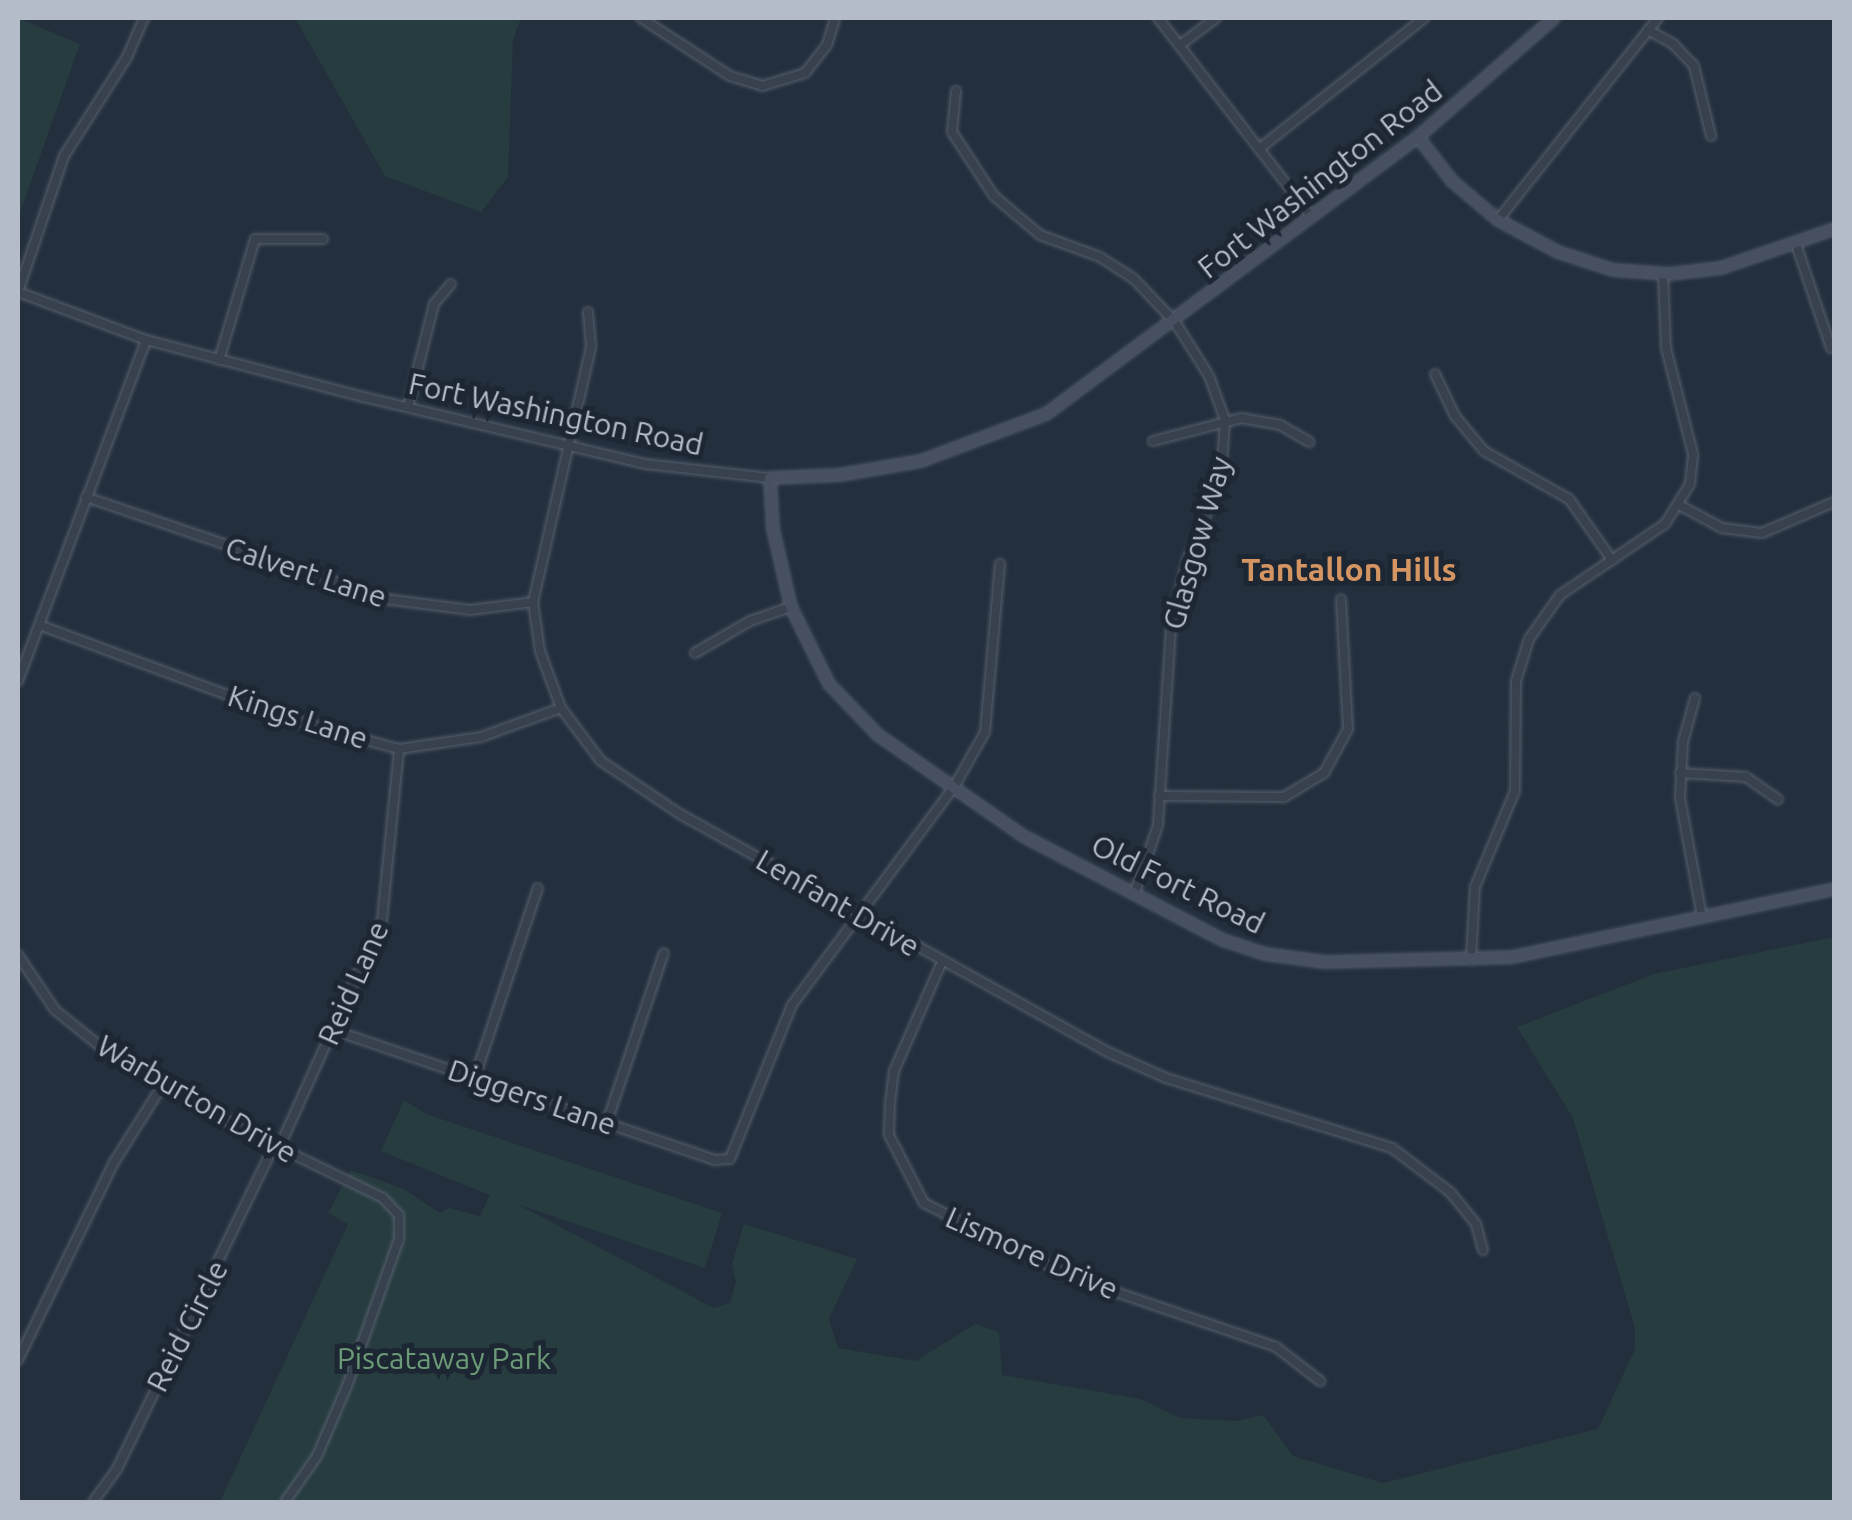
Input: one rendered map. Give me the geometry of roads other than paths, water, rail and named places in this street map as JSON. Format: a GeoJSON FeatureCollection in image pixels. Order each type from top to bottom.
{"type":"FeatureCollection","features":[{"type":"Feature","properties":{"kind":"main road","name":"Fort Washington Road"},"geometry":{"type":"LineString","coordinates":[[770,478],[875,470],[996,437],[1068,400],[1418,137],[1554,18]]}},
{"type":"Feature","properties":{"kind":"main road"},"geometry":{"type":"LineString","coordinates":[[1418,137],[1452,182],[1498,220],[1586,262],[1663,274],[1721,268],[1834,229]]}},
{"type":"Feature","properties":{"kind":"main road","name":"Old Fort Road"},"geometry":{"type":"LineString","coordinates":[[770,478],[773,529],[791,607],[830,684],[858,718],[1025,837],[1224,940],[1277,956],[1471,960],[1570,948],[1834,890]]}},
{"type":"Feature","properties":{"kind":"street"},"geometry":{"type":"LineString","coordinates":[[18,292],[64,156],[127,57],[144,18]]}},
{"type":"Feature","properties":{"kind":"street"},"geometry":{"type":"LineString","coordinates":[[641,18],[730,76],[762,86],[796,79],[811,68],[827,45],[835,18]]}},
{"type":"Feature","properties":{"kind":"street"},"geometry":{"type":"LineString","coordinates":[[1158,18],[1312,218]]}},
{"type":"Feature","properties":{"kind":"street"},"geometry":{"type":"LineString","coordinates":[[1180,45],[1216,18]]}},
{"type":"Feature","properties":{"kind":"street"},"geometry":{"type":"LineString","coordinates":[[1259,149],[1424,18]]}},
{"type":"Feature","properties":{"kind":"street"},"geometry":{"type":"LineString","coordinates":[[1498,220],[1658,18]]}},
{"type":"Feature","properties":{"kind":"street"},"geometry":{"type":"LineString","coordinates":[[1648,30],[1673,44],[1694,66],[1711,136]]}},
{"type":"Feature","properties":{"kind":"street","name":"Glasgow Way"},"geometry":{"type":"LineString","coordinates":[[956,91],[948,116],[959,149],[1009,212],[1040,235],[1111,263],[1174,322],[1209,376],[1225,420],[1221,477],[1188,562],[1171,628],[1158,826],[1135,892]]}},
{"type":"Feature","properties":{"kind":"street"},"geometry":{"type":"LineString","coordinates":[[220,360],[256,239],[323,240]]}},
{"type":"Feature","properties":{"kind":"street"},"geometry":{"type":"LineString","coordinates":[[1796,244],[1831,348]]}},
{"type":"Feature","properties":{"kind":"street"},"geometry":{"type":"LineString","coordinates":[[1471,960],[1476,887],[1515,791],[1516,681],[1524,650],[1555,600],[1682,506],[1692,454],[1666,348],[1663,274]]}},
{"type":"Feature","properties":{"kind":"street"},"geometry":{"type":"LineString","coordinates":[[408,407],[434,304],[451,284]]}},
{"type":"Feature","properties":{"kind":"street","name":"Fort Washington Road"},"geometry":{"type":"LineString","coordinates":[[18,292],[146,340],[408,407],[701,473],[770,478]]}},
{"type":"Feature","properties":{"kind":"street","name":"Lenfant Drive"},"geometry":{"type":"LineString","coordinates":[[588,312],[591,346],[533,602],[540,651],[561,708],[602,761],[648,795],[942,964],[1166,1078],[1392,1148],[1450,1192],[1476,1224],[1484,1250]]}},
{"type":"Feature","properties":{"kind":"street"},"geometry":{"type":"LineString","coordinates":[[18,681],[146,340]]}},
{"type":"Feature","properties":{"kind":"street"},"geometry":{"type":"LineString","coordinates":[[1435,374],[1455,416],[1484,451],[1576,504],[1612,560]]}},
{"type":"Feature","properties":{"kind":"street"},"geometry":{"type":"LineString","coordinates":[[1153,441],[1225,420],[1270,422],[1310,442]]}},
{"type":"Feature","properties":{"kind":"street","name":"Calvert Lane"},"geometry":{"type":"LineString","coordinates":[[86,497],[385,600],[470,610],[533,602]]}},
{"type":"Feature","properties":{"kind":"street"},"geometry":{"type":"LineString","coordinates":[[1682,506],[1722,528],[1762,533],[1834,502]]}},
{"type":"Feature","properties":{"kind":"street"},"geometry":{"type":"LineString","coordinates":[[859,913],[954,787],[985,732],[1000,564]]}},
{"type":"Feature","properties":{"kind":"street"},"geometry":{"type":"LineString","coordinates":[[1159,796],[1284,797],[1324,774],[1348,729],[1341,600]]}},
{"type":"Feature","properties":{"kind":"street"},"geometry":{"type":"LineString","coordinates":[[695,653],[750,621],[791,607]]}},
{"type":"Feature","properties":{"kind":"street","name":"Kings Lane"},"geometry":{"type":"LineString","coordinates":[[40,626],[298,720],[399,748],[481,737],[561,708]]}},
{"type":"Feature","properties":{"kind":"street"},"geometry":{"type":"LineString","coordinates":[[1695,698],[1680,774],[1682,818],[1702,917]]}},
{"type":"Feature","properties":{"kind":"street","name":"Reid Lane"},"geometry":{"type":"LineString","coordinates":[[276,1147],[333,1030],[386,906],[399,748]]}},
{"type":"Feature","properties":{"kind":"street"},"geometry":{"type":"LineString","coordinates":[[1680,774],[1746,777],[1778,798]]}},
{"type":"Feature","properties":{"kind":"street"},"geometry":{"type":"LineString","coordinates":[[475,1077],[538,888]]}},
{"type":"Feature","properties":{"kind":"street","name":"Diggers Lane"},"geometry":{"type":"LineString","coordinates":[[333,1030],[714,1160],[730,1159],[782,1022],[859,913]]}},
{"type":"Feature","properties":{"kind":"street"},"geometry":{"type":"LineString","coordinates":[[607,1122],[664,953]]}},
{"type":"Feature","properties":{"kind":"street","name":"Warburton Drive"},"geometry":{"type":"LineString","coordinates":[[18,956],[55,1010],[162,1086],[383,1198],[399,1215],[399,1239],[336,1415],[284,1502]]}},
{"type":"Feature","properties":{"kind":"street","name":"Lismore Drive"},"geometry":{"type":"LineString","coordinates":[[942,964],[894,1071],[890,1102],[889,1135],[924,1203],[1069,1276],[1276,1347],[1320,1381]]}},
{"type":"Feature","properties":{"kind":"street"},"geometry":{"type":"LineString","coordinates":[[18,1360],[113,1164],[162,1086]]}},
{"type":"Feature","properties":{"kind":"street","name":"Reid Circle"},"geometry":{"type":"LineString","coordinates":[[93,1502],[117,1468],[276,1147]]}},
{"type":"Feature","properties":{"kind":"district","name":"Tantallon Hills"},"geometry":{"type":"Point","coordinates":[1349,569]}},
{"type":"Feature","properties":{"kind":"park label","name":"Piscataway Park"},"geometry":{"type":"Point","coordinates":[444,1358]}}]}
